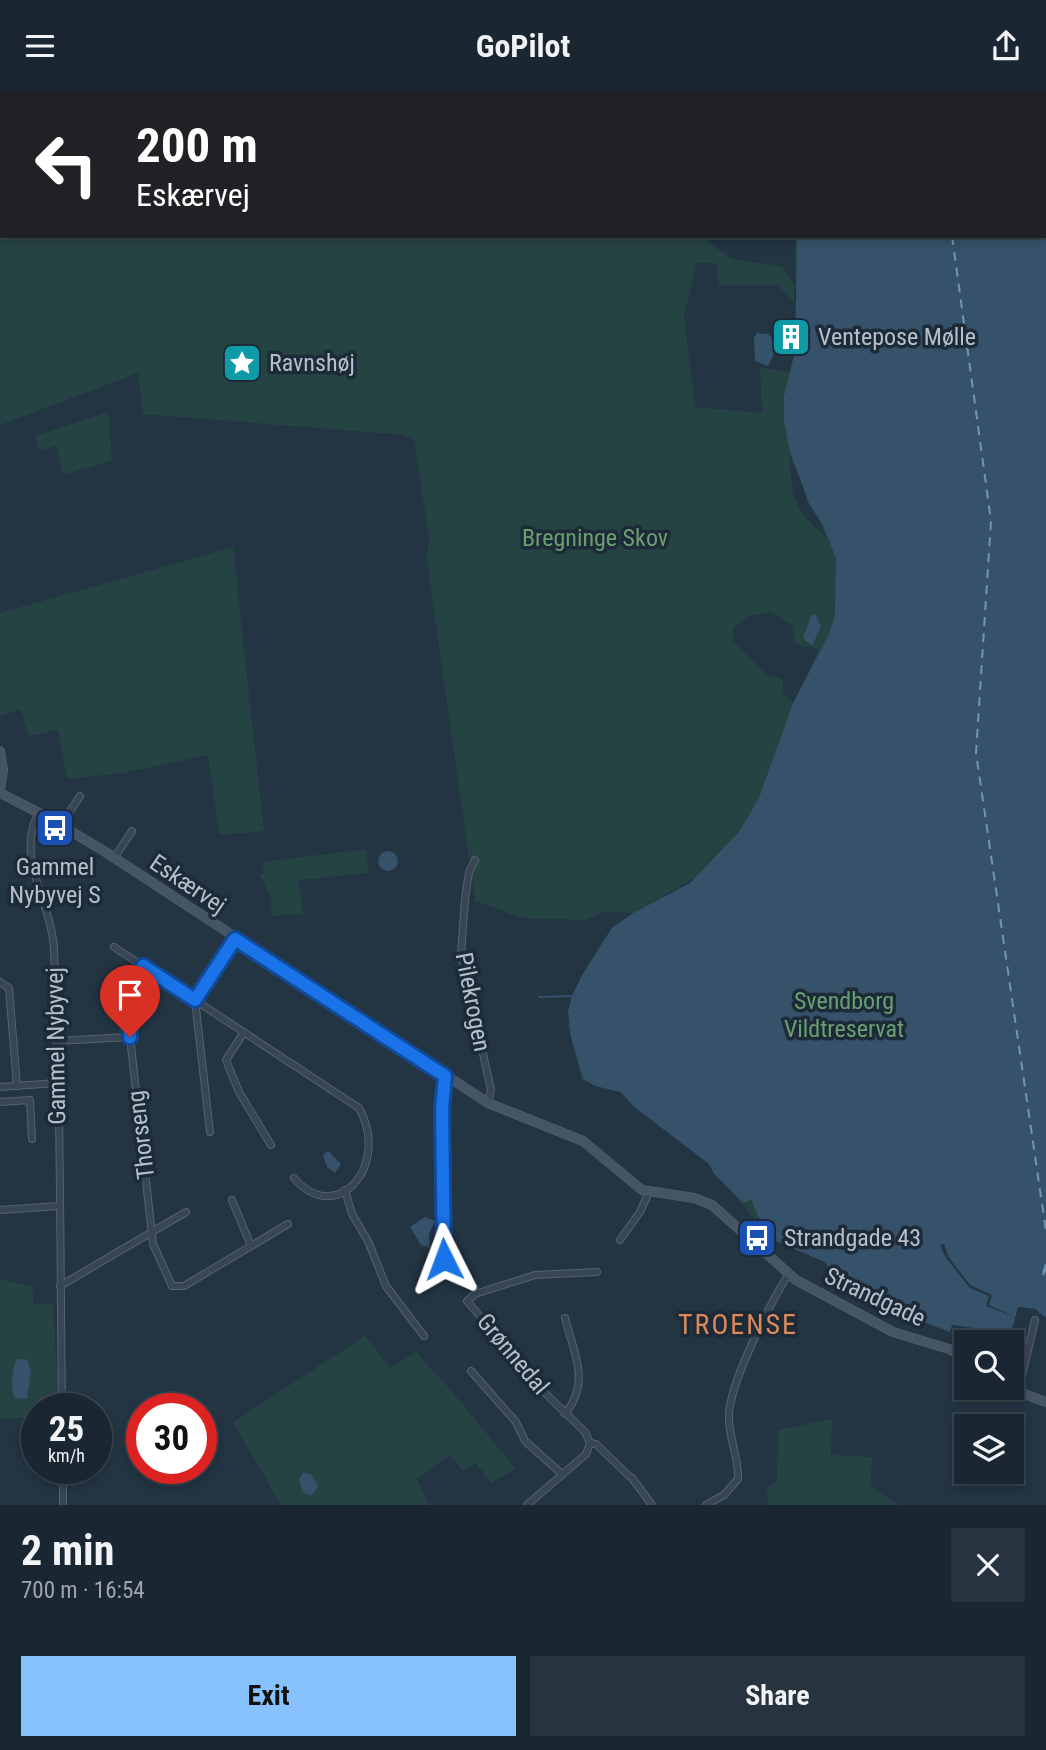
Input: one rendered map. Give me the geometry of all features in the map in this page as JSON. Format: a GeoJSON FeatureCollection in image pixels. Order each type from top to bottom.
{"type":"FeatureCollection","features":[{"type":"Feature","properties":{"kind":"street"},"geometry":{"type":"LineString","coordinates":[[0,751],[3,770],[0,792]]}},
{"type":"Feature","properties":{"kind":"street","name":"Eskærvej"},"geometry":{"type":"LineString","coordinates":[[0,792],[114,858],[488,1103]]}},
{"type":"Feature","properties":{"kind":"street"},"geometry":{"type":"LineString","coordinates":[[61,825],[80,796]]}},
{"type":"Feature","properties":{"kind":"street","name":"Gammel Nybyvej"},"geometry":{"type":"LineString","coordinates":[[38,812],[30,830],[29,849],[53,938],[62,1393]]}},
{"type":"Feature","properties":{"kind":"street","name":"Eskærvej"},"geometry":{"type":"LineString","coordinates":[[114,858],[132,831]]}},
{"type":"Feature","properties":{"kind":"street","name":"Pilekrogen"},"geometry":{"type":"LineString","coordinates":[[475,860],[469,873],[465,899],[461,954],[491,1090],[488,1103]]}},
{"type":"Feature","properties":{"kind":"street"},"geometry":{"type":"LineString","coordinates":[[210,1132],[195,1000],[235,939]]}},
{"type":"Feature","properties":{"kind":"street"},"geometry":{"type":"LineString","coordinates":[[114,947],[359,1108],[369,1155],[362,1176],[345,1190],[317,1193],[294,1178]]}},
{"type":"Feature","properties":{"kind":"street","name":"Thorseng"},"geometry":{"type":"LineString","coordinates":[[143,966],[128,998],[153,1244],[168,1281],[177,1288],[251,1246]]}},
{"type":"Feature","properties":{"kind":"street"},"geometry":{"type":"LineString","coordinates":[[0,982],[9,988],[17,1100]]}},
{"type":"Feature","properties":{"kind":"street"},"geometry":{"type":"LineString","coordinates":[[244,1032],[226,1060],[239,1092],[271,1145]]}},
{"type":"Feature","properties":{"kind":"street"},"geometry":{"type":"LineString","coordinates":[[56,1041],[130,1037]]}},
{"type":"Feature","properties":{"kind":"street"},"geometry":{"type":"LineString","coordinates":[[444,1259],[442,1108],[445,1076]]}},
{"type":"Feature","properties":{"kind":"street"},"geometry":{"type":"LineString","coordinates":[[0,1087],[57,1083]]}},
{"type":"Feature","properties":{"kind":"street"},"geometry":{"type":"LineString","coordinates":[[0,1102],[30,1100],[32,1139]]}},
{"type":"Feature","properties":{"kind":"street","name":"Strandgade"},"geometry":{"type":"LineString","coordinates":[[488,1103],[583,1141],[635,1186],[649,1192],[694,1198],[717,1208],[788,1275],[892,1332],[954,1352]]}},
{"type":"Feature","properties":{"kind":"street"},"geometry":{"type":"LineString","coordinates":[[345,1190],[352,1214],[368,1241],[386,1286],[424,1336]]}},
{"type":"Feature","properties":{"kind":"street"},"geometry":{"type":"LineString","coordinates":[[620,1240],[640,1212],[649,1192]]}},
{"type":"Feature","properties":{"kind":"street"},"geometry":{"type":"LineString","coordinates":[[232,1200],[251,1246],[288,1224]]}},
{"type":"Feature","properties":{"kind":"street"},"geometry":{"type":"LineString","coordinates":[[0,1210],[59,1206]]}},
{"type":"Feature","properties":{"kind":"street"},"geometry":{"type":"LineString","coordinates":[[60,1286],[186,1212]]}},
{"type":"Feature","properties":{"kind":"street","name":"Grønnedal"},"geometry":{"type":"LineString","coordinates":[[597,1272],[536,1275],[475,1294],[467,1301],[565,1414],[585,1432],[590,1443],[596,1444],[630,1477],[652,1505]]}},
{"type":"Feature","properties":{"kind":"street"},"geometry":{"type":"LineString","coordinates":[[706,1505],[724,1495],[738,1479],[731,1442],[730,1407],[738,1380],[788,1275]]}},
{"type":"Feature","properties":{"kind":"street","name":"Grønnedal"},"geometry":{"type":"LineString","coordinates":[[565,1318],[580,1380],[576,1399],[565,1414]]}},
{"type":"Feature","properties":{"kind":"street"},"geometry":{"type":"LineString","coordinates":[[1024,1367],[1035,1320]]}},
{"type":"Feature","properties":{"kind":"street"},"geometry":{"type":"LineString","coordinates":[[417,1328],[425,1322]]}},
{"type":"Feature","properties":{"kind":"street","name":"Grønnedal"},"geometry":{"type":"LineString","coordinates":[[471,1371],[516,1422],[525,1441],[562,1474]]}},
{"type":"Feature","properties":{"kind":"street"},"geometry":{"type":"LineString","coordinates":[[1024,1395],[1046,1402]]}},
{"type":"Feature","properties":{"kind":"street"},"geometry":{"type":"LineString","coordinates":[[527,1505],[586,1454],[590,1443]]}},
{"type":"Feature","properties":{"kind":"street"},"geometry":{"type":"LineString","coordinates":[[63,1484],[63,1505]]}},
{"type":"Feature","properties":{"kind":"green space","name":"Bregninge Skov"},"geometry":{"type":"Polygon","coordinates":[[[0,238],[709,238],[708,241],[731,259],[782,266],[794,285],[794,302],[777,285],[719,286],[716,264],[697,262],[684,316],[695,407],[762,413],[760,368],[790,372],[788,379],[797,352],[795,238],[1046,238],[1046,1267],[925,1247],[950,1330],[844,1289],[823,1261],[769,1236],[699,1154],[620,1093],[582,1080],[568,1026],[583,973],[610,930],[690,885],[696,877],[633,913],[604,912],[584,920],[522,918],[475,901],[427,561],[429,536],[414,441],[404,435],[143,414],[138,373],[0,425],[0,238]],[[790,454],[791,480],[796,501],[807,519],[826,536],[793,464],[790,454]],[[771,612],[750,616],[733,628],[733,641],[768,675],[783,679],[783,693],[793,703],[791,711],[819,650],[794,643],[793,626],[771,612]]]}},
{"type":"Feature","properties":{"kind":"green space"},"geometry":{"type":"Polygon","coordinates":[[[108,412],[112,460],[64,475],[56,446],[40,451],[35,436],[108,412]]]}},
{"type":"Feature","properties":{"kind":"green space"},"geometry":{"type":"Polygon","coordinates":[[[233,547],[264,831],[219,835],[208,755],[124,773],[67,779],[58,730],[29,736],[20,709],[0,716],[0,613],[233,547]]]}},
{"type":"Feature","properties":{"kind":"green space"},"geometry":{"type":"Polygon","coordinates":[[[366,849],[369,873],[299,880],[303,914],[272,916],[270,896],[260,875],[264,874],[262,862],[366,849]]]}},
{"type":"Feature","properties":{"kind":"green space"},"geometry":{"type":"Polygon","coordinates":[[[0,1279],[34,1287],[33,1304],[53,1304],[58,1393],[29,1393],[27,1383],[15,1377],[12,1389],[23,1393],[21,1393],[21,1418],[0,1419],[0,1279]]]}},
{"type":"Feature","properties":{"kind":"green space"},"geometry":{"type":"Polygon","coordinates":[[[365,1336],[390,1368],[416,1352],[516,1469],[491,1483],[476,1463],[463,1471],[450,1455],[417,1479],[429,1505],[281,1505],[233,1422],[365,1336]]]}},
{"type":"Feature","properties":{"kind":"green space"},"geometry":{"type":"Polygon","coordinates":[[[832,1419],[831,1455],[872,1457],[870,1486],[899,1505],[768,1505],[767,1487],[777,1482],[778,1430],[832,1419]]]}},
{"type":"Feature","properties":{"kind":"water","name":"Svendborg Vildtreservat"},"geometry":{"type":"Polygon","coordinates":[[[797,238],[1046,238],[1046,1318],[1035,1309],[1018,1307],[1012,1330],[952,1325],[950,1332],[872,1303],[844,1288],[827,1263],[776,1241],[761,1223],[751,1199],[744,1203],[714,1174],[709,1164],[633,1106],[621,1092],[595,1086],[583,1078],[571,1037],[568,1012],[572,996],[612,928],[633,913],[690,883],[739,832],[759,798],[793,703],[829,634],[835,615],[836,558],[822,523],[809,504],[790,451],[784,421],[784,396],[795,351],[797,238]]]}},
{"type":"Feature","properties":{"kind":"water"},"geometry":{"type":"Polygon","coordinates":[[[757,333],[768,334],[773,339],[773,356],[768,366],[755,361],[754,338],[757,333]]]}},
{"type":"Feature","properties":{"kind":"water"},"geometry":{"type":"Polygon","coordinates":[[[815,614],[821,626],[812,646],[803,638],[811,616],[815,614]]]}},
{"type":"Feature","properties":{"kind":"water"},"geometry":{"type":"Polygon","coordinates":[[[388,851],[395,854],[398,861],[395,868],[388,871],[381,868],[378,861],[381,854],[388,851]]]}},
{"type":"Feature","properties":{"kind":"water"},"geometry":{"type":"Polygon","coordinates":[[[328,1151],[341,1164],[335,1173],[327,1167],[323,1155],[328,1151]]]}},
{"type":"Feature","properties":{"kind":"water"},"geometry":{"type":"Polygon","coordinates":[[[425,1217],[435,1221],[429,1234],[430,1248],[421,1245],[410,1227],[425,1217]]]}},
{"type":"Feature","properties":{"kind":"water"},"geometry":{"type":"Polygon","coordinates":[[[17,1359],[27,1360],[31,1371],[28,1393],[21,1393],[21,1398],[13,1395],[17,1359]]]}},
{"type":"Feature","properties":{"kind":"water"},"geometry":{"type":"Polygon","coordinates":[[[303,1473],[312,1475],[318,1487],[311,1496],[303,1492],[299,1480],[303,1473]]]}},
{"type":"Feature","properties":{"kind":"pier"},"geometry":{"type":"Polygon","coordinates":[[[944,1244],[948,1256],[970,1285],[992,1295],[989,1305],[1017,1318],[986,1306],[989,1296],[970,1288],[946,1258],[940,1245],[944,1244]]]}},
{"type":"Feature","properties":{"kind":"waterway"},"geometry":{"type":"LineString","coordinates":[[539,997],[572,996]]}},
{"type":"Feature","properties":{"kind":"ferry route"},"geometry":{"type":"LineString","coordinates":[[952,238],[991,521],[976,753],[1046,1231]]}},
{"type":"Feature","properties":{"kind":"ferry route"},"geometry":{"type":"LineString","coordinates":[[1046,1264],[1042,1277],[1046,1269]]}},
{"type":"Feature","properties":{"kind":"place","name":"Ventepose Mølle"},"geometry":{"type":"Point","coordinates":[791,337]}},
{"type":"Feature","properties":{"kind":"place","name":"Ravnshøj"},"geometry":{"type":"Point","coordinates":[242,363]}},
{"type":"Feature","properties":{"kind":"place","name":"Gammel Nybyvej S"},"geometry":{"type":"Point","coordinates":[55,828]}},
{"type":"Feature","properties":{"kind":"place","name":"Strandgade 43"},"geometry":{"type":"Point","coordinates":[757,1238]}},
{"type":"Feature","properties":{"kind":"district","name":"TROENSE"},"geometry":{"type":"Point","coordinates":[738,1324]}},
{"type":"Feature","properties":{"kind":"route"},"geometry":{"type":"LineString","coordinates":[[130,1037],[128,998],[143,966],[195,1000],[235,939],[445,1076],[442,1083],[444,1259]]}}]}
